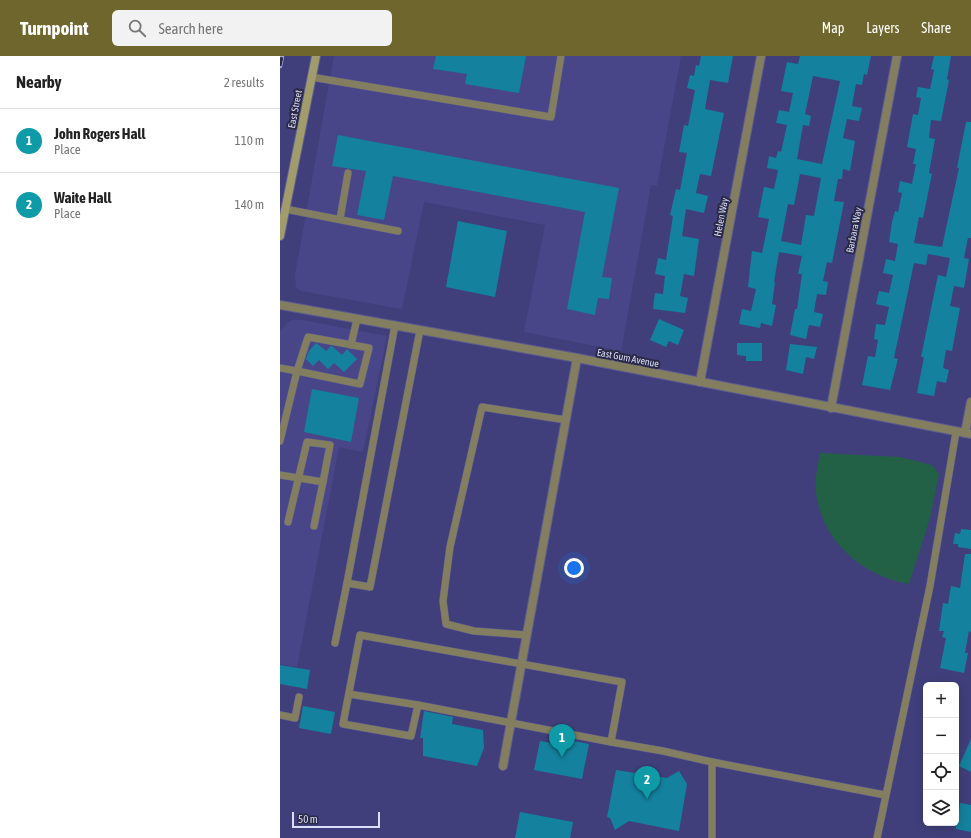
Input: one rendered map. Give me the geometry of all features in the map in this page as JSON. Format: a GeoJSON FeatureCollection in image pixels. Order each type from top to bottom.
{"type":"FeatureCollection","features":[{"type":"Feature","properties":{"kind":"main road","name":"East Street"},"geometry":{"type":"LineString","coordinates":[[280,236],[316,56]]}},
{"type":"Feature","properties":{"kind":"street","name":"Helen Way"},"geometry":{"type":"LineString","coordinates":[[700,382],[761,56]]}},
{"type":"Feature","properties":{"kind":"street","name":"Barbara Way"},"geometry":{"type":"LineString","coordinates":[[831,408],[897,56]]}},
{"type":"Feature","properties":{"kind":"street","name":"East Gum Avenue"},"geometry":{"type":"LineString","coordinates":[[280,305],[577,358],[968,434]]}},
{"type":"Feature","properties":{"kind":"street"},"geometry":{"type":"LineString","coordinates":[[503,766],[577,358]]}},
{"type":"Feature","properties":{"kind":"street"},"geometry":{"type":"LineString","coordinates":[[968,434],[971,402]]}},
{"type":"Feature","properties":{"kind":"lane"},"geometry":{"type":"LineString","coordinates":[[311,77],[551,117],[561,56]]}},
{"type":"Feature","properties":{"kind":"lane"},"geometry":{"type":"LineString","coordinates":[[340,219],[348,173]]}},
{"type":"Feature","properties":{"kind":"lane"},"geometry":{"type":"LineString","coordinates":[[285,209],[398,231]]}},
{"type":"Feature","properties":{"kind":"lane"},"geometry":{"type":"LineString","coordinates":[[351,345],[357,319]]}},
{"type":"Feature","properties":{"kind":"lane"},"geometry":{"type":"LineString","coordinates":[[335,643],[395,325]]}},
{"type":"Feature","properties":{"kind":"lane"},"geometry":{"type":"LineString","coordinates":[[347,583],[370,587],[420,330]]}},
{"type":"Feature","properties":{"kind":"lane"},"geometry":{"type":"LineString","coordinates":[[280,368],[297,371],[360,384],[369,348],[308,337],[297,371],[280,440]]}},
{"type":"Feature","properties":{"kind":"lane"},"geometry":{"type":"LineString","coordinates":[[526,635],[474,631],[446,624],[443,601],[450,547],[482,407],[566,420]]}},
{"type":"Feature","properties":{"kind":"lane"},"geometry":{"type":"LineString","coordinates":[[877,838],[930,586],[956,432]]}},
{"type":"Feature","properties":{"kind":"lane"},"geometry":{"type":"LineString","coordinates":[[288,522],[307,442],[330,445],[314,526]]}},
{"type":"Feature","properties":{"kind":"lane"},"geometry":{"type":"LineString","coordinates":[[280,475],[323,482]]}},
{"type":"Feature","properties":{"kind":"lane"},"geometry":{"type":"LineString","coordinates":[[418,705],[411,736],[343,724],[360,635],[521,662],[622,682],[611,742]]}},
{"type":"Feature","properties":{"kind":"lane"},"geometry":{"type":"LineString","coordinates":[[349,694],[510,722],[885,795]]}},
{"type":"Feature","properties":{"kind":"lane"},"geometry":{"type":"LineString","coordinates":[[280,715],[295,718],[299,697]]}},
{"type":"Feature","properties":{"kind":"lane"},"geometry":{"type":"LineString","coordinates":[[712,762],[712,838]]}},
{"type":"Feature","properties":{"kind":"shaded area"},"geometry":{"type":"Polygon","coordinates":[[[334,56],[681,56],[657,186],[651,185],[621,351],[524,332],[545,225],[424,202],[402,309],[301,291],[296,287],[295,275],[334,56]]]}},
{"type":"Feature","properties":{"kind":"shaded area"},"geometry":{"type":"Polygon","coordinates":[[[292,320],[302,320],[387,336],[363,452],[339,447],[297,667],[280,664],[280,331],[292,320]]]}},
{"type":"Feature","properties":{"kind":"green space"},"geometry":{"type":"Polygon","coordinates":[[[820,453],[900,457],[932,465],[939,474],[930,518],[909,584],[892,580],[875,573],[847,554],[836,541],[826,526],[816,493],[816,478],[820,453]]]}},
{"type":"Feature","properties":{"kind":"building"},"geometry":{"type":"Polygon","coordinates":[[[436,56],[526,56],[519,93],[465,84],[467,74],[433,69],[436,56]]]}},
{"type":"Feature","properties":{"kind":"building"},"geometry":{"type":"Polygon","coordinates":[[[701,56],[733,56],[728,83],[710,80],[705,109],[724,113],[711,176],[700,174],[696,193],[708,196],[704,213],[686,209],[682,236],[699,239],[694,276],[684,274],[680,296],[688,298],[685,313],[653,309],[655,293],[663,294],[665,276],[655,274],[658,258],[666,260],[673,216],[670,215],[676,189],[680,190],[687,153],[679,152],[684,125],[688,126],[695,90],[687,88],[690,75],[694,76],[696,65],[699,66],[701,56]]]}},
{"type":"Feature","properties":{"kind":"building"},"geometry":{"type":"Polygon","coordinates":[[[800,56],[871,56],[867,75],[864,74],[862,85],[856,84],[852,106],[862,108],[859,121],[847,119],[843,138],[855,141],[850,171],[843,169],[842,179],[838,179],[834,201],[844,202],[832,263],[827,262],[823,281],[828,282],[826,295],[817,294],[814,312],[823,314],[820,327],[809,325],[806,339],[790,335],[795,309],[797,309],[802,274],[798,274],[802,256],[779,252],[774,282],[772,304],[776,305],[772,326],[761,323],[760,328],[739,324],[742,309],[751,311],[756,289],[748,287],[752,251],[762,253],[769,219],[758,217],[764,187],[774,189],[778,170],[767,168],[769,156],[776,158],[778,151],[781,152],[787,125],[776,123],[779,110],[789,112],[793,93],[781,91],[787,62],[798,64],[800,56]],[[813,76],[805,114],[811,116],[809,126],[803,125],[797,159],[822,164],[840,81],[813,76]],[[800,174],[794,205],[788,204],[781,241],[801,245],[806,215],[814,216],[821,178],[800,174]]]}},
{"type":"Feature","properties":{"kind":"building"},"geometry":{"type":"Polygon","coordinates":[[[934,56],[951,56],[947,79],[949,80],[941,121],[931,120],[929,138],[935,139],[929,173],[932,174],[923,218],[919,217],[914,243],[942,247],[959,168],[957,168],[966,122],[971,122],[971,238],[968,238],[964,258],[969,259],[964,288],[954,286],[950,306],[960,308],[952,351],[946,350],[943,368],[949,370],[946,383],[937,381],[934,396],[917,393],[924,357],[921,357],[938,275],[946,277],[950,258],[928,254],[926,265],[914,263],[894,358],[898,359],[890,390],[862,385],[868,356],[875,357],[878,340],[874,339],[876,324],[885,325],[889,307],[876,304],[879,291],[889,293],[893,275],[883,273],[886,259],[895,261],[898,244],[889,242],[892,222],[895,211],[898,212],[902,193],[898,192],[900,181],[912,184],[916,164],[913,164],[916,149],[907,147],[913,114],[918,115],[921,98],[916,97],[918,87],[930,89],[934,70],[931,69],[934,56]]]}},
{"type":"Feature","properties":{"kind":"building"},"geometry":{"type":"Polygon","coordinates":[[[338,135],[619,188],[602,277],[612,278],[609,299],[598,298],[595,315],[567,309],[585,212],[393,176],[384,220],[357,215],[366,171],[332,166],[338,135]]]}},
{"type":"Feature","properties":{"kind":"building"},"geometry":{"type":"Polygon","coordinates":[[[458,221],[507,231],[495,297],[446,287],[458,221]]]}},
{"type":"Feature","properties":{"kind":"building"},"geometry":{"type":"Polygon","coordinates":[[[659,319],[684,330],[678,345],[669,341],[666,347],[650,340],[659,319]]]}},
{"type":"Feature","properties":{"kind":"building"},"geometry":{"type":"Polygon","coordinates":[[[316,343],[326,351],[331,346],[342,355],[347,349],[357,359],[344,372],[334,363],[328,369],[319,360],[313,366],[306,359],[309,351],[316,343]]]}},
{"type":"Feature","properties":{"kind":"building"},"geometry":{"type":"Polygon","coordinates":[[[737,343],[762,343],[762,361],[746,361],[746,356],[737,355],[737,343]]]}},
{"type":"Feature","properties":{"kind":"building"},"geometry":{"type":"Polygon","coordinates":[[[790,344],[817,347],[814,359],[806,357],[803,374],[786,370],[790,344]]]}},
{"type":"Feature","properties":{"kind":"building"},"geometry":{"type":"Polygon","coordinates":[[[312,389],[359,398],[351,442],[304,432],[312,389]]]}},
{"type":"Feature","properties":{"kind":"building"},"geometry":{"type":"Polygon","coordinates":[[[961,529],[971,530],[971,549],[958,547],[958,544],[953,544],[955,533],[960,534],[961,529]]]}},
{"type":"Feature","properties":{"kind":"building"},"geometry":{"type":"Polygon","coordinates":[[[965,554],[971,554],[971,632],[969,631],[965,653],[968,653],[964,673],[940,668],[946,638],[942,637],[944,631],[939,631],[943,603],[948,604],[951,586],[960,588],[965,554]]]}},
{"type":"Feature","properties":{"kind":"building"},"geometry":{"type":"Polygon","coordinates":[[[280,665],[310,670],[307,689],[280,684],[280,665]]]}},
{"type":"Feature","properties":{"kind":"building"},"geometry":{"type":"Polygon","coordinates":[[[303,706],[335,712],[331,734],[299,728],[303,706]]]}},
{"type":"Feature","properties":{"kind":"building"},"geometry":{"type":"Polygon","coordinates":[[[424,711],[453,717],[452,724],[483,730],[484,748],[477,766],[423,756],[423,738],[420,738],[424,711]]]}},
{"type":"Feature","properties":{"kind":"building"},"geometry":{"type":"Polygon","coordinates":[[[559,738],[589,744],[582,779],[534,770],[540,741],[558,744],[559,738]]]}},
{"type":"Feature","properties":{"kind":"building"},"geometry":{"type":"Polygon","coordinates":[[[971,739],[971,772],[959,766],[971,739]]]}},
{"type":"Feature","properties":{"kind":"building"},"geometry":{"type":"Polygon","coordinates":[[[616,770],[667,778],[679,771],[687,784],[679,831],[629,821],[615,830],[610,818],[607,817],[616,770]]]}},
{"type":"Feature","properties":{"kind":"building"},"geometry":{"type":"Polygon","coordinates":[[[960,803],[971,805],[971,832],[956,829],[956,826],[959,826],[960,803]]]}},
{"type":"Feature","properties":{"kind":"building"},"geometry":{"type":"Polygon","coordinates":[[[520,812],[573,822],[570,838],[515,838],[520,812]]]}},
{"type":"Feature","properties":{"kind":"railway"},"geometry":{"type":"LineString","coordinates":[[280,66],[282,56]]}},
{"type":"Feature","properties":{"kind":"place","name":"John Rogers Hall"},"geometry":{"type":"Point","coordinates":[562,757]}},
{"type":"Feature","properties":{"kind":"place","name":"Waite Hall"},"geometry":{"type":"Point","coordinates":[647,799]}}]}
